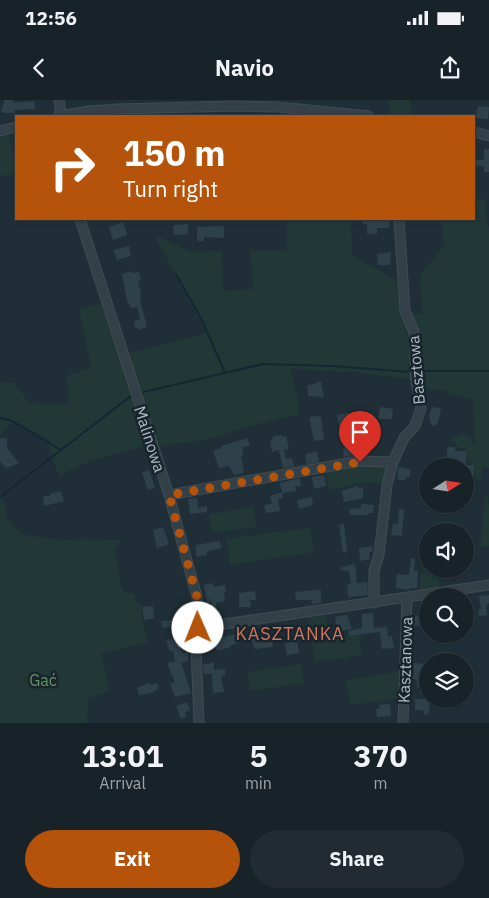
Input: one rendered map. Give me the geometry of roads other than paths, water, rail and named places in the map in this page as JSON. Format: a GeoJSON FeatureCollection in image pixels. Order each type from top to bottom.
{"type":"FeatureCollection","features":[{"type":"Feature","properties":{"kind":"street"},"geometry":{"type":"LineString","coordinates":[[59,100],[60,115]]}},
{"type":"Feature","properties":{"kind":"street"},"geometry":{"type":"LineString","coordinates":[[68,115],[119,109],[234,106],[278,107],[358,115]]}},
{"type":"Feature","properties":{"kind":"street"},"geometry":{"type":"LineString","coordinates":[[0,131],[15,127]]}},
{"type":"Feature","properties":{"kind":"street"},"geometry":{"type":"LineString","coordinates":[[475,132],[489,136]]}},
{"type":"Feature","properties":{"kind":"street","name":"Malinowa"},"geometry":{"type":"LineString","coordinates":[[80,220],[169,495],[197,597],[198,628],[196,646],[199,723]]}},
{"type":"Feature","properties":{"kind":"street","name":"Basztowa"},"geometry":{"type":"LineString","coordinates":[[374,603],[374,571],[379,554],[387,485],[393,462],[404,438],[414,426],[421,408],[416,382],[414,332],[405,311],[399,220]]}},
{"type":"Feature","properties":{"kind":"street"},"geometry":{"type":"LineString","coordinates":[[169,495],[360,462],[393,462]]}},
{"type":"Feature","properties":{"kind":"street"},"geometry":{"type":"LineString","coordinates":[[198,628],[489,585]]}},
{"type":"Feature","properties":{"kind":"street","name":"Kasztanowa"},"geometry":{"type":"LineString","coordinates":[[403,723],[407,598]]}},
{"type":"Feature","properties":{"kind":"waterway"},"geometry":{"type":"LineString","coordinates":[[176,274],[202,320],[225,373]]}},
{"type":"Feature","properties":{"kind":"waterway"},"geometry":{"type":"LineString","coordinates":[[139,393],[263,364],[332,366],[411,372]]}},
{"type":"Feature","properties":{"kind":"waterway"},"geometry":{"type":"LineString","coordinates":[[420,371],[489,371]]}},
{"type":"Feature","properties":{"kind":"waterway"},"geometry":{"type":"LineString","coordinates":[[0,497],[131,396]]}},
{"type":"Feature","properties":{"kind":"waterway"},"geometry":{"type":"LineString","coordinates":[[0,418],[10,420],[61,450]]}},
{"type":"Feature","properties":{"kind":"district","name":"KASZTANKA"},"geometry":{"type":"Point","coordinates":[290,633]}},
{"type":"Feature","properties":{"kind":"park label","name":"Gać"},"geometry":{"type":"Point","coordinates":[43,680]}}]}
